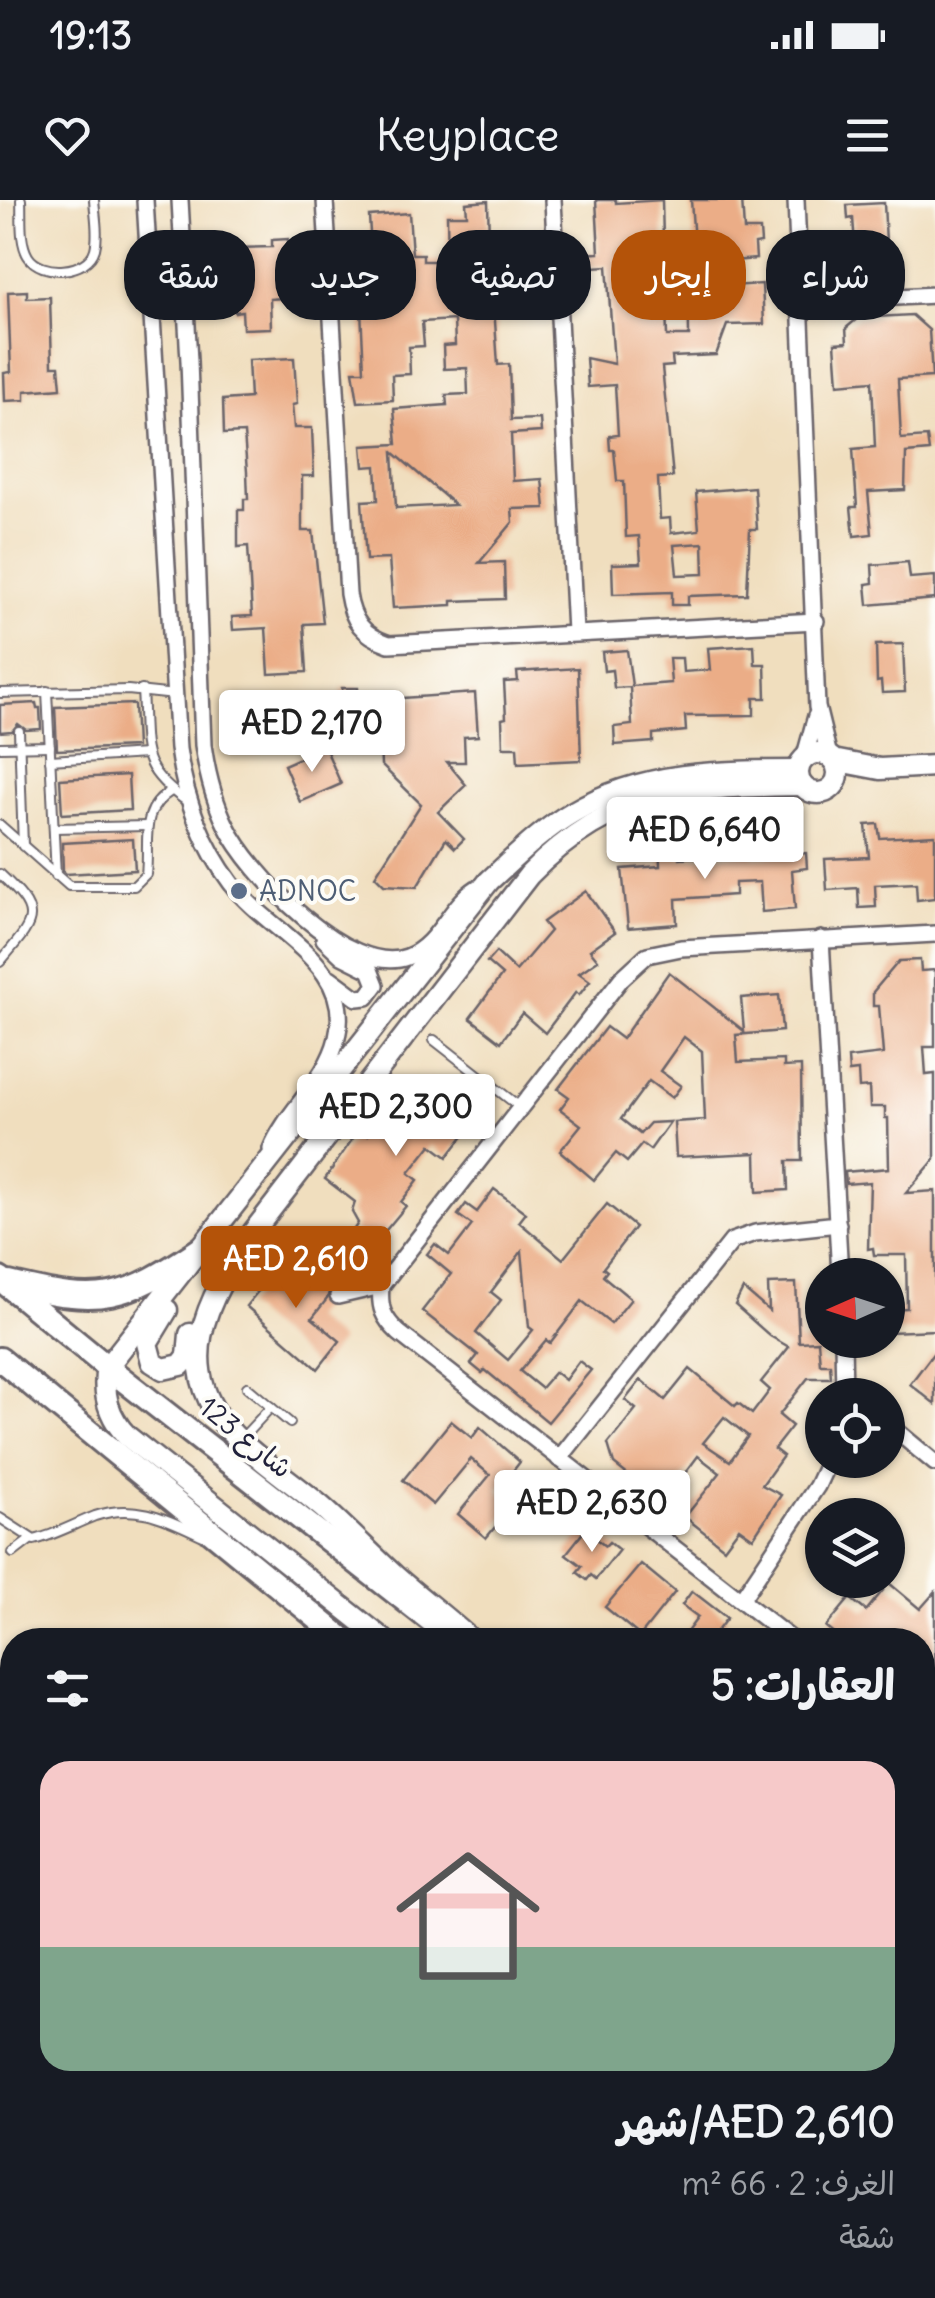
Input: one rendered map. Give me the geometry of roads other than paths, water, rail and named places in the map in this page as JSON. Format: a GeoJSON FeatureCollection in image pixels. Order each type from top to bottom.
{"type":"FeatureCollection","features":[{"type":"Feature","properties":{"kind":"main road"},"geometry":{"type":"LineString","coordinates":[[2,1280],[62,1296],[112,1294],[158,1278],[196,1256]]}},
{"type":"Feature","properties":{"kind":"main road","name":"شارع 123"},"geometry":{"type":"LineString","coordinates":[[2,1280],[441,1628]]}},
{"type":"Feature","properties":{"kind":"main road"},"geometry":{"type":"LineString","coordinates":[[0,1359],[329,1628]]}},
{"type":"Feature","properties":{"kind":"street"},"geometry":{"type":"LineString","coordinates":[[145,200],[178,749],[189,803],[207,846],[232,885],[264,920],[312,956],[327,975],[336,995],[339,1016],[334,1050],[285,1121],[266,1166]]}},
{"type":"Feature","properties":{"kind":"street"},"geometry":{"type":"LineString","coordinates":[[180,200],[203,744],[208,773],[221,814],[240,851],[258,874],[342,956],[370,970],[376,985],[367,997],[357,998],[327,975]]}},
{"type":"Feature","properties":{"kind":"street"},"geometry":{"type":"LineString","coordinates":[[325,200],[348,594],[350,612],[359,627],[372,638],[389,644],[816,620]]}},
{"type":"Feature","properties":{"kind":"street"},"geometry":{"type":"LineString","coordinates":[[553,200],[576,632]]}},
{"type":"Feature","properties":{"kind":"street"},"geometry":{"type":"LineString","coordinates":[[796,200],[798,230]]}},
{"type":"Feature","properties":{"kind":"street"},"geometry":{"type":"LineString","coordinates":[[905,297],[935,296]]}},
{"type":"Feature","properties":{"kind":"street"},"geometry":{"type":"LineString","coordinates":[[803,320],[818,707],[838,774],[831,788]]}},
{"type":"Feature","properties":{"kind":"street"},"geometry":{"type":"LineString","coordinates":[[818,707],[801,772],[813,792],[880,768]]}},
{"type":"Feature","properties":{"kind":"street"},"geometry":{"type":"LineString","coordinates":[[458,1628],[324,1509],[240,1441],[221,1420],[207,1393],[200,1364],[200,1333],[222,1276],[529,875],[553,850],[601,818],[669,792],[801,772],[816,753],[880,768],[935,766]]}},
{"type":"Feature","properties":{"kind":"street"},"geometry":{"type":"LineString","coordinates":[[369,1628],[126,1436],[113,1419],[106,1399],[107,1367],[490,882],[556,823],[603,796],[678,775],[718,771],[801,772]]}},
{"type":"Feature","properties":{"kind":"street"},"geometry":{"type":"LineString","coordinates":[[306,919],[364,956],[384,961],[404,958],[430,942],[464,898],[490,882]]}},
{"type":"Feature","properties":{"kind":"street"},"geometry":{"type":"LineString","coordinates":[[777,1628],[386,1321],[380,1304],[381,1286],[621,979],[647,956],[663,950],[935,934]]}},
{"type":"Feature","properties":{"kind":"street"},"geometry":{"type":"LineString","coordinates":[[820,939],[839,1258]]}},
{"type":"Feature","properties":{"kind":"street"},"geometry":{"type":"LineString","coordinates":[[559,1458],[732,1241],[754,1233],[838,1224]]}},
{"type":"Feature","properties":{"kind":"street"},"geometry":{"type":"LineString","coordinates":[[196,1256],[146,1343],[148,1357],[163,1369],[176,1368],[186,1360],[194,1315],[208,1282],[254,1231]]}},
{"type":"Feature","properties":{"kind":"street"},"geometry":{"type":"LineString","coordinates":[[338,1296],[381,1286]]}},
{"type":"Feature","properties":{"kind":"street"},"geometry":{"type":"LineString","coordinates":[[905,1439],[935,1463]]}},
{"type":"Feature","properties":{"kind":"street"},"geometry":{"type":"LineString","coordinates":[[741,1600],[820,1478]]}},
{"type":"Feature","properties":{"kind":"lane"},"geometry":{"type":"LineString","coordinates":[[21,200],[26,253],[38,266],[54,269],[81,266],[95,250],[94,200]]}},
{"type":"Feature","properties":{"kind":"lane"},"geometry":{"type":"LineString","coordinates":[[0,693],[142,690],[175,695]]}},
{"type":"Feature","properties":{"kind":"lane"},"geometry":{"type":"LineString","coordinates":[[142,690],[150,769],[189,803]]}},
{"type":"Feature","properties":{"kind":"lane"},"geometry":{"type":"LineString","coordinates":[[47,691],[56,876]]}},
{"type":"Feature","properties":{"kind":"lane"},"geometry":{"type":"LineString","coordinates":[[17,692],[18,704]]}},
{"type":"Feature","properties":{"kind":"lane"},"geometry":{"type":"LineString","coordinates":[[19,731],[23,846]]}},
{"type":"Feature","properties":{"kind":"lane"},"geometry":{"type":"LineString","coordinates":[[0,747],[50,746]]}},
{"type":"Feature","properties":{"kind":"lane"},"geometry":{"type":"LineString","coordinates":[[50,760],[146,754]]}},
{"type":"Feature","properties":{"kind":"lane"},"geometry":{"type":"LineString","coordinates":[[0,824],[56,876],[77,888],[134,886],[146,874],[147,826],[154,804],[172,791]]}},
{"type":"Feature","properties":{"kind":"lane"},"geometry":{"type":"LineString","coordinates":[[54,828],[147,826]]}},
{"type":"Feature","properties":{"kind":"lane"},"geometry":{"type":"LineString","coordinates":[[0,874],[29,903],[31,914],[29,926],[0,962]]}},
{"type":"Feature","properties":{"kind":"lane"},"geometry":{"type":"LineString","coordinates":[[434,1040],[521,1108]]}},
{"type":"Feature","properties":{"kind":"lane"},"geometry":{"type":"LineString","coordinates":[[247,1387],[290,1423]]}},
{"type":"Feature","properties":{"kind":"lane"},"geometry":{"type":"LineString","coordinates":[[240,1441],[271,1407]]}},
{"type":"Feature","properties":{"kind":"lane"},"geometry":{"type":"LineString","coordinates":[[13,1553],[30,1540],[98,1515],[133,1511],[152,1513],[225,1543]]}},
{"type":"Feature","properties":{"kind":"lane"},"geometry":{"type":"LineString","coordinates":[[0,1518],[30,1540]]}},
{"type":"Feature","properties":{"kind":"place","name":"ADNOC"},"geometry":{"type":"Point","coordinates":[239,891]}}]}
